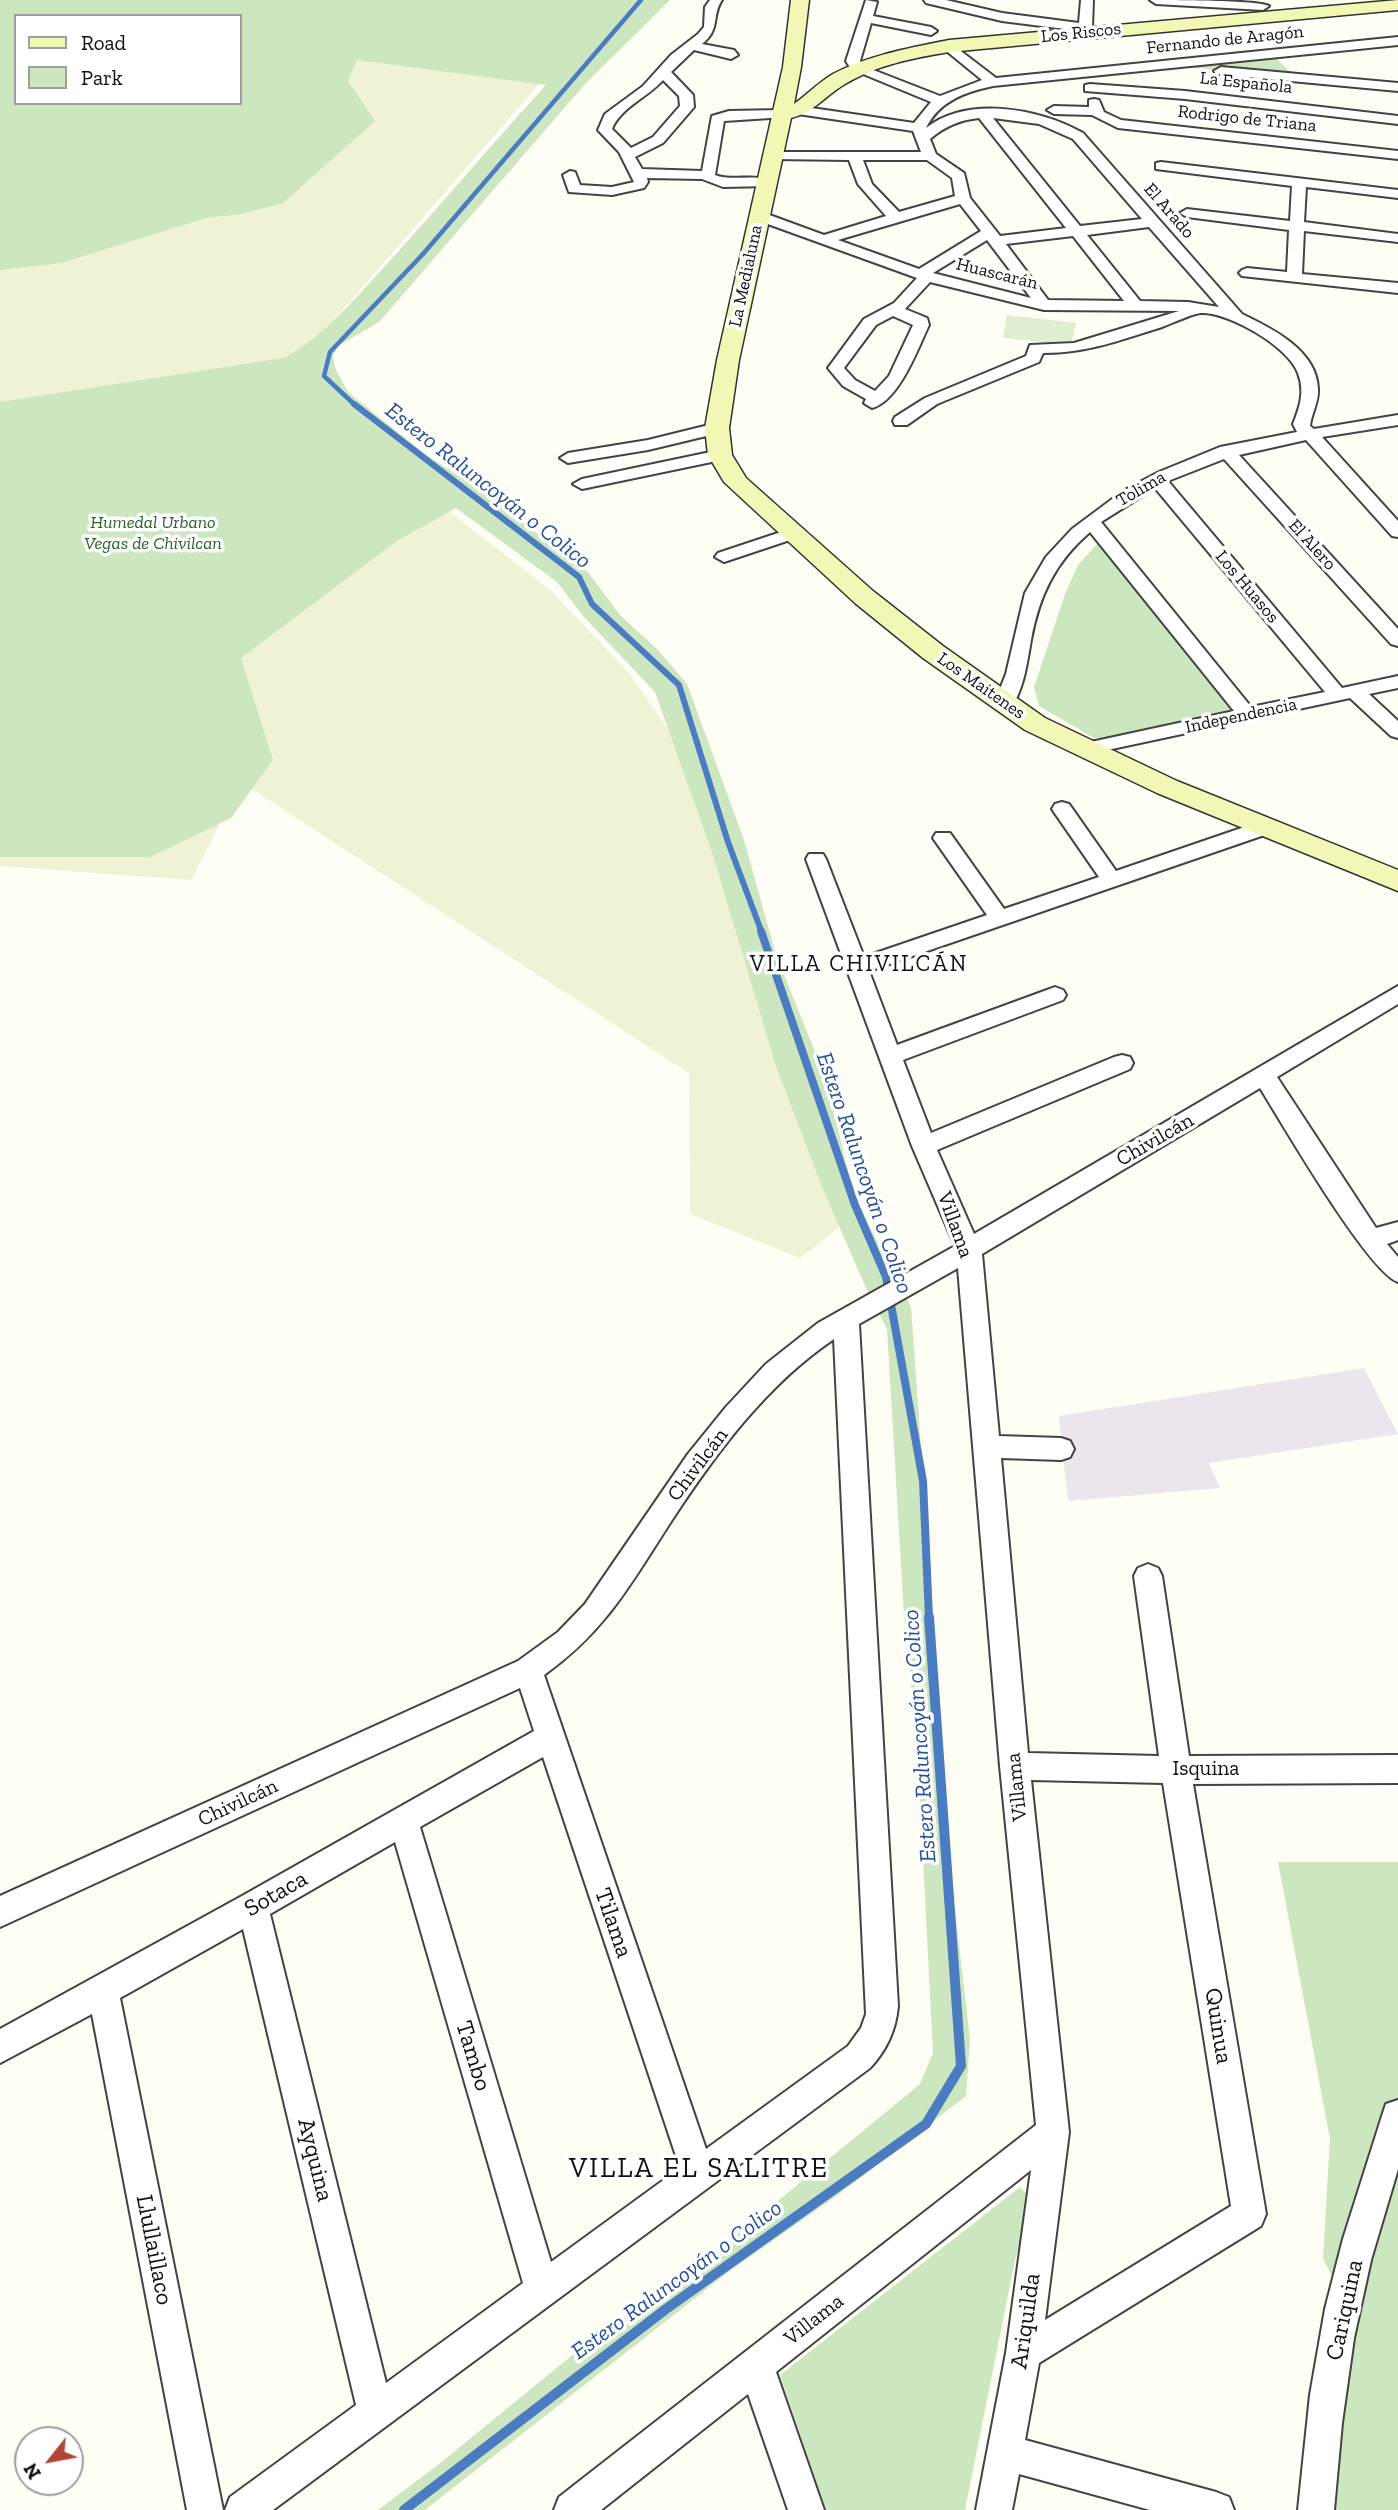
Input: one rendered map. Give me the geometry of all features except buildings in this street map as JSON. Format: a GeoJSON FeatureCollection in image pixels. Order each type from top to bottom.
{"type":"FeatureCollection","features":[{"type":"Feature","properties":{"kind":"street"},"geometry":{"type":"LineString","coordinates":[[570,175],[572,187],[589,191],[634,188],[641,182],[638,173],[632,168],[629,155],[607,134],[605,125],[610,117],[642,94],[710,27],[711,6],[716,0]]}},
{"type":"Feature","properties":{"kind":"street","name":"La Medialuna"},"geometry":{"type":"LineString","coordinates":[[736,482],[720,455],[718,428],[728,360],[773,155],[807,68],[800,0]]}},
{"type":"Feature","properties":{"kind":"street"},"geometry":{"type":"LineString","coordinates":[[930,0],[1002,17],[1088,30],[1087,0]]}},
{"type":"Feature","properties":{"kind":"street"},"geometry":{"type":"LineString","coordinates":[[1156,0],[1263,7]]}},
{"type":"Feature","properties":{"kind":"street"},"geometry":{"type":"LineString","coordinates":[[858,69],[853,61],[871,2]]}},
{"type":"Feature","properties":{"kind":"street","name":"Los Riscos"},"geometry":{"type":"LineString","coordinates":[[790,112],[858,69],[949,46],[1263,7],[1398,5]]}},
{"type":"Feature","properties":{"kind":"street"},"geometry":{"type":"LineString","coordinates":[[866,18],[931,31]]}},
{"type":"Feature","properties":{"kind":"street","name":"Fernando de Aragón"},"geometry":{"type":"LineString","coordinates":[[920,134],[921,121],[941,101],[962,89],[993,82],[1398,41]]}},
{"type":"Feature","properties":{"kind":"street"},"geometry":{"type":"LineString","coordinates":[[692,46],[729,52],[731,55]]}},
{"type":"Feature","properties":{"kind":"street"},"geometry":{"type":"LineString","coordinates":[[949,46],[993,82]]}},
{"type":"Feature","properties":{"kind":"street"},"geometry":{"type":"LineString","coordinates":[[1167,66],[1314,111],[1398,87]]}},
{"type":"Feature","properties":{"kind":"street"},"geometry":{"type":"LineString","coordinates":[[807,68],[858,69],[941,101]]}},
{"type":"Feature","properties":{"kind":"street"},"geometry":{"type":"LineString","coordinates":[[629,155],[658,140],[687,107],[686,95],[664,73]]}},
{"type":"Feature","properties":{"kind":"street","name":"La Española"},"geometry":{"type":"LineString","coordinates":[[1090,88],[1398,120]]}},
{"type":"Feature","properties":{"kind":"street","name":"Rodrigo de Triana"},"geometry":{"type":"LineString","coordinates":[[1054,110],[1095,107],[1118,124],[1314,111],[1398,155]]}},
{"type":"Feature","properties":{"kind":"street"},"geometry":{"type":"LineString","coordinates":[[708,176],[717,119],[729,115],[790,112],[920,134],[930,156],[960,176],[963,198],[1044,305]]}},
{"type":"Feature","properties":{"kind":"street"},"geometry":{"type":"LineString","coordinates":[[983,114],[1138,307]]}},
{"type":"Feature","properties":{"kind":"street","name":"El Arado"},"geometry":{"type":"LineString","coordinates":[[920,134],[940,124],[983,114],[1024,116],[1070,130],[1236,317],[1262,329],[1282,343],[1307,370],[1311,385],[1310,402],[1301,424],[1309,433]]}},
{"type":"Feature","properties":{"kind":"street"},"geometry":{"type":"LineString","coordinates":[[773,155],[930,156]]}},
{"type":"Feature","properties":{"kind":"street"},"geometry":{"type":"LineString","coordinates":[[855,156],[859,178],[867,190],[897,218]]}},
{"type":"Feature","properties":{"kind":"street"},"geometry":{"type":"LineString","coordinates":[[1161,166],[1398,194]]}},
{"type":"Feature","properties":{"kind":"street"},"geometry":{"type":"LineString","coordinates":[[638,173],[708,176],[723,183],[767,183]]}},
{"type":"Feature","properties":{"kind":"street"},"geometry":{"type":"LineString","coordinates":[[1294,277],[1299,181]]}},
{"type":"Feature","properties":{"kind":"street"},"geometry":{"type":"LineString","coordinates":[[825,239],[963,198]]}},
{"type":"Feature","properties":{"kind":"street"},"geometry":{"type":"LineString","coordinates":[[1187,213],[1398,239]]}},
{"type":"Feature","properties":{"kind":"street","name":"Huascarán"},"geometry":{"type":"LineString","coordinates":[[759,216],[925,275],[1044,305],[1203,308],[1236,317]]}},
{"type":"Feature","properties":{"kind":"street"},"geometry":{"type":"LineString","coordinates":[[893,310],[921,321],[921,325],[896,378],[874,400],[849,383],[836,368],[870,322],[893,310],[925,275],[993,237],[1077,232],[1154,222]]}},
{"type":"Feature","properties":{"kind":"street"},"geometry":{"type":"LineString","coordinates":[[1247,273],[1398,288]]}},
{"type":"Feature","properties":{"kind":"street"},"geometry":{"type":"LineString","coordinates":[[901,421],[931,401],[1032,359],[1036,348],[1074,348],[1095,343],[1203,308]]}},
{"type":"Feature","properties":{"kind":"street"},"geometry":{"type":"LineString","coordinates":[[1391,421],[1398,435]]}},
{"type":"Feature","properties":{"kind":"street","name":"Tolima"},"geometry":{"type":"LineString","coordinates":[[1004,704],[1011,691],[1026,613],[1039,580],[1056,552],[1125,497],[1193,461],[1226,450],[1309,433],[1391,421]]}},
{"type":"Feature","properties":{"kind":"street"},"geometry":{"type":"LineString","coordinates":[[568,458],[648,445],[718,428]]}},
{"type":"Feature","properties":{"kind":"street"},"geometry":{"type":"LineString","coordinates":[[1309,433],[1398,532]]}},
{"type":"Feature","properties":{"kind":"street","name":"El Alero"},"geometry":{"type":"LineString","coordinates":[[1226,450],[1398,640]]}},
{"type":"Feature","properties":{"kind":"street"},"geometry":{"type":"LineString","coordinates":[[582,484],[720,455]]}},
{"type":"Feature","properties":{"kind":"street","name":"Los Huasos"},"geometry":{"type":"LineString","coordinates":[[1157,479],[1346,693],[1398,732]]}},
{"type":"Feature","properties":{"kind":"street","name":"Los Maitenes"},"geometry":{"type":"LineString","coordinates":[[736,482],[864,597],[1004,704],[1084,749],[1398,881]]}},
{"type":"Feature","properties":{"kind":"street"},"geometry":{"type":"LineString","coordinates":[[1091,522],[1247,715]]}},
{"type":"Feature","properties":{"kind":"street"},"geometry":{"type":"LineString","coordinates":[[724,557],[793,533]]}},
{"type":"Feature","properties":{"kind":"street","name":"Independencia"},"geometry":{"type":"LineString","coordinates":[[1084,749],[1398,682]]}},
{"type":"Feature","properties":{"kind":"street"},"geometry":{"type":"LineString","coordinates":[[1062,809],[1112,880]]}},
{"type":"Feature","properties":{"kind":"street"},"geometry":{"type":"LineString","coordinates":[[856,967],[1266,827]]}},
{"type":"Feature","properties":{"kind":"street"},"geometry":{"type":"LineString","coordinates":[[943,838],[1000,918]]}},
{"type":"Feature","properties":{"kind":"street","name":"Villama"},"geometry":{"type":"LineString","coordinates":[[590,2503],[756,2365],[1053,2132],[1015,1766],[969,1250],[923,1146],[816,859]]}},
{"type":"Feature","properties":{"kind":"street","name":"Chivilcán"},"geometry":{"type":"LineString","coordinates":[[0,1912],[528,1670],[572,1637],[598,1609],[620,1580],[678,1489],[715,1441],[773,1374],[810,1342],[1264,1076],[1398,994]]}},
{"type":"Feature","properties":{"kind":"street"},"geometry":{"type":"LineString","coordinates":[[890,1056],[1055,995]]}},
{"type":"Feature","properties":{"kind":"street"},"geometry":{"type":"LineString","coordinates":[[923,1146],[1122,1063]]}},
{"type":"Feature","properties":{"kind":"street"},"geometry":{"type":"LineString","coordinates":[[1264,1076],[1371,1240],[1398,1272]]}},
{"type":"Feature","properties":{"kind":"street"},"geometry":{"type":"LineString","coordinates":[[1371,1240],[1398,1231]]}},
{"type":"Feature","properties":{"kind":"street"},"geometry":{"type":"LineString","coordinates":[[243,2510],[699,2176],[859,2057],[870,2045],[881,2018],[857,1314]]}},
{"type":"Feature","properties":{"kind":"street"},"geometry":{"type":"LineString","coordinates":[[986,1446],[1061,1449]]}},
{"type":"Feature","properties":{"kind":"street","name":"Quinua"},"geometry":{"type":"LineString","coordinates":[[1023,2353],[1249,2214],[1176,1769],[1148,1576]]}},
{"type":"Feature","properties":{"kind":"street","name":"Tilama"},"geometry":{"type":"LineString","coordinates":[[528,1670],[699,2176]]}},
{"type":"Feature","properties":{"kind":"street","name":"Sotaca"},"geometry":{"type":"LineString","coordinates":[[0,2047],[253,1907],[550,1737]]}},
{"type":"Feature","properties":{"kind":"street","name":"Isquina"},"geometry":{"type":"LineString","coordinates":[[1015,1766],[1398,1769]]}},
{"type":"Feature","properties":{"kind":"street","name":"Tambo"},"geometry":{"type":"LineString","coordinates":[[403,1821],[543,2291]]}},
{"type":"Feature","properties":{"kind":"street","name":"Ayquina"},"geometry":{"type":"LineString","coordinates":[[253,1907],[376,2413]]}},
{"type":"Feature","properties":{"kind":"street","name":"Llullaillaco"},"geometry":{"type":"LineString","coordinates":[[103,1991],[205,2510]]}},
{"type":"Feature","properties":{"kind":"street","name":"Cariquina"},"geometry":{"type":"LineString","coordinates":[[1316,2510],[1326,2406],[1349,2282],[1398,2116]]}},
{"type":"Feature","properties":{"kind":"street","name":"Ariquilda"},"geometry":{"type":"LineString","coordinates":[[994,2510],[1023,2353],[1053,2132]]}},
{"type":"Feature","properties":{"kind":"street"},"geometry":{"type":"LineString","coordinates":[[756,2365],[806,2510]]}},
{"type":"Feature","properties":{"kind":"street"},"geometry":{"type":"LineString","coordinates":[[1005,2452],[1216,2510]]}},
{"type":"Feature","properties":{"kind":"shaded area"},"geometry":{"type":"Polygon","coordinates":[[[1364,1368],[1398,1434],[1209,1463],[1220,1488],[1068,1501],[1059,1416],[1364,1368]]]}},
{"type":"Feature","properties":{"kind":"green space"},"geometry":{"type":"Polygon","coordinates":[[[0,0],[612,0],[307,351],[330,419],[549,589],[628,672],[672,735],[849,1220],[800,1258],[690,1214],[689,1073],[241,782],[191,880],[0,866],[0,0]]]}},
{"type":"Feature","properties":{"kind":"green space","name":"Humedal Urbano Vegas de Chivilcan"},"geometry":{"type":"Polygon","coordinates":[[[0,0],[670,0],[585,84],[379,322],[338,346],[333,356],[335,368],[348,392],[425,454],[475,487],[587,571],[620,615],[658,650],[687,684],[744,840],[776,955],[826,1079],[854,1196],[911,1307],[952,1883],[970,2040],[966,2096],[842,2192],[731,2270],[425,2510],[378,2510],[581,2348],[717,2251],[920,2084],[933,2053],[917,1741],[904,1616],[887,1329],[822,1187],[776,1066],[713,855],[655,692],[584,617],[557,582],[456,508],[398,540],[241,658],[273,760],[231,818],[150,857],[0,857],[0,402],[284,358],[313,339],[351,303],[546,85],[357,60],[348,81],[375,121],[283,203],[241,214],[206,218],[61,263],[0,270],[0,0]]]}},
{"type":"Feature","properties":{"kind":"green space"},"geometry":{"type":"Polygon","coordinates":[[[1273,55],[1295,77],[1169,66],[1273,55]]]}},
{"type":"Feature","properties":{"kind":"green space"},"geometry":{"type":"Polygon","coordinates":[[[1007,315],[1076,323],[1071,345],[1003,338],[1007,315]]]}},
{"type":"Feature","properties":{"kind":"green space"},"geometry":{"type":"Polygon","coordinates":[[[1099,542],[1233,709],[1106,739],[1094,738],[1039,706],[1034,687],[1065,594],[1078,565],[1099,542]]]}},
{"type":"Feature","properties":{"kind":"green space"},"geometry":{"type":"Polygon","coordinates":[[[1278,1862],[1398,1862],[1398,2510],[1329,2510],[1356,2322],[1323,2259],[1330,2139],[1278,1862]]]}},
{"type":"Feature","properties":{"kind":"green space"},"geometry":{"type":"Polygon","coordinates":[[[1020,2187],[1032,2199],[1015,2260],[965,2510],[826,2510],[780,2375],[1020,2187]]]}},
{"type":"Feature","properties":{"kind":"waterway","name":"Estero Raluncoyán o Colico"},"geometry":{"type":"LineString","coordinates":[[356,406],[324,376],[330,352],[423,254],[641,0]]}},
{"type":"Feature","properties":{"kind":"waterway","name":"Estero Raluncoyán o Colico"},"geometry":{"type":"LineString","coordinates":[[354,404],[579,577],[592,604],[679,685],[728,842],[762,933]]}},
{"type":"Feature","properties":{"kind":"waterway","name":"Estero Raluncoyán o Colico"},"geometry":{"type":"LineString","coordinates":[[761,931],[855,1205],[886,1277],[923,1481],[929,1618]]}},
{"type":"Feature","properties":{"kind":"waterway","name":"Estero Raluncoyán o Colico"},"geometry":{"type":"LineString","coordinates":[[404,2510],[666,2309],[926,2124],[961,2066],[929,1617]]}},
{"type":"Feature","properties":{"kind":"district","name":"VILLA CHIVILCÁN"},"geometry":{"type":"Point","coordinates":[859,964]}},
{"type":"Feature","properties":{"kind":"district","name":"VILLA EL SALITRE"},"geometry":{"type":"Point","coordinates":[699,2169]}}]}
